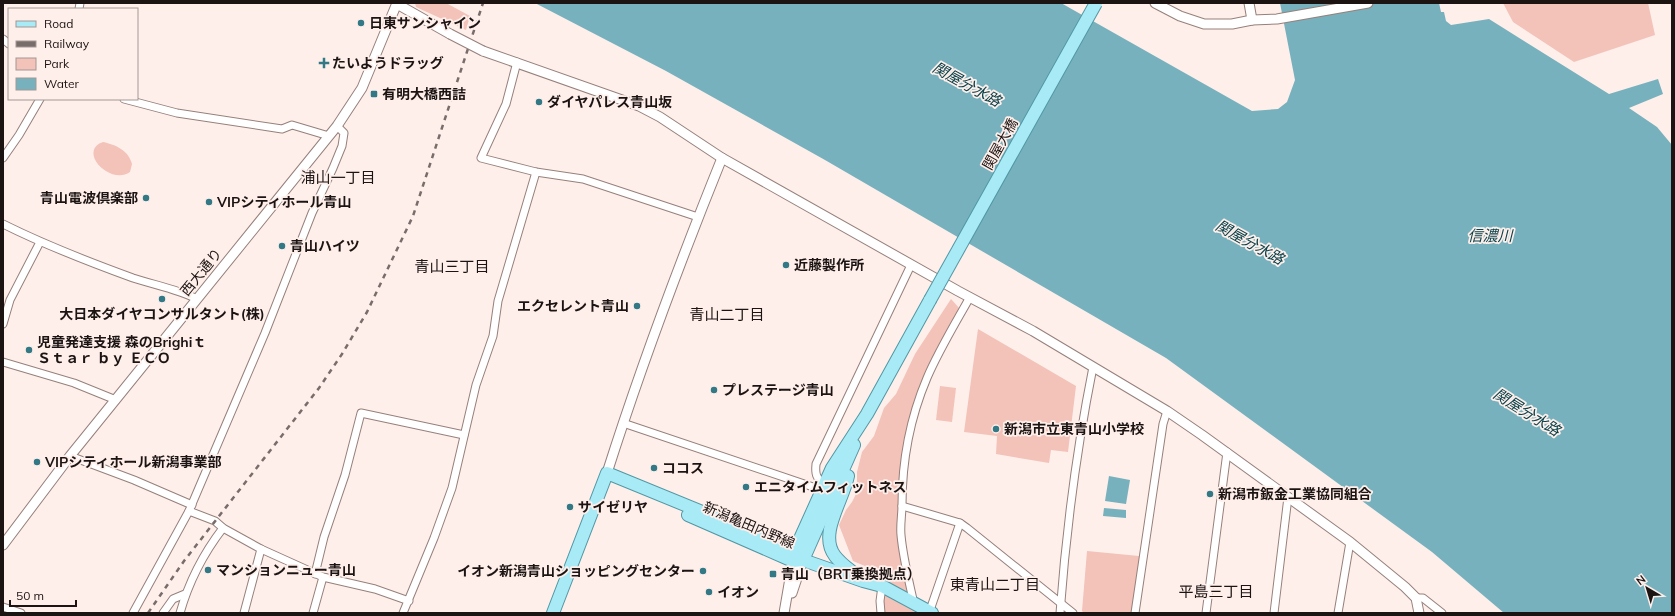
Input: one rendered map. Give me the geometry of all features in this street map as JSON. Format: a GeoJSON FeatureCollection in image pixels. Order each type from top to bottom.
{"type":"FeatureCollection","features":[{"type":"Feature","properties":{"kind":"main road","name":"関屋大橋"},"geometry":{"type":"LineString","coordinates":[[930,300],[1096,3]]}},
{"type":"Feature","properties":{"kind":"main road","name":"新潟亀田内野線"},"geometry":{"type":"LineString","coordinates":[[797,557],[823,487],[832,468],[867,414],[930,300]]}},
{"type":"Feature","properties":{"kind":"main road","name":"新潟亀田内野線"},"geometry":{"type":"LineString","coordinates":[[797,557],[853,447],[867,414]]}},
{"type":"Feature","properties":{"kind":"main road"},"geometry":{"type":"LineString","coordinates":[[853,447],[847,482],[830,526],[828,537],[829,546],[841,563],[863,581]]}},
{"type":"Feature","properties":{"kind":"main road","name":"新潟亀田内野線"},"geometry":{"type":"LineString","coordinates":[[606,476],[797,557]]}},
{"type":"Feature","properties":{"kind":"main road"},"geometry":{"type":"LineString","coordinates":[[553,613],[606,476]]}},
{"type":"Feature","properties":{"kind":"main road"},"geometry":{"type":"LineString","coordinates":[[797,557],[863,581],[882,586],[930,612]]}},
{"type":"Feature","properties":{"kind":"street"},"geometry":{"type":"LineString","coordinates":[[396,3],[483,51],[639,106],[660,117],[722,158],[911,265],[1033,331],[1167,411],[1227,452],[1350,542],[1406,587],[1416,598],[1419,613]]}},
{"type":"Feature","properties":{"kind":"street","name":"西大通り"},"geometry":{"type":"LineString","coordinates":[[3,545],[70,456],[337,126],[362,88],[396,3]]}},
{"type":"Feature","properties":{"kind":"street"},"geometry":{"type":"LineString","coordinates":[[1155,3],[1180,16],[1204,24],[1232,24],[1252,20],[1277,19],[1368,3]]}},
{"type":"Feature","properties":{"kind":"street"},"geometry":{"type":"LineString","coordinates":[[1249,3],[1252,20]]}},
{"type":"Feature","properties":{"kind":"street"},"geometry":{"type":"LineString","coordinates":[[517,62],[506,104],[481,158],[536,172],[584,178],[698,217]]}},
{"type":"Feature","properties":{"kind":"street"},"geometry":{"type":"LineString","coordinates":[[3,158],[19,135],[39,100]]}},
{"type":"Feature","properties":{"kind":"street"},"geometry":{"type":"LineString","coordinates":[[128,100],[177,112],[282,129],[292,125],[328,136]]}},
{"type":"Feature","properties":{"kind":"street"},"geometry":{"type":"LineString","coordinates":[[133,613],[190,508],[259,347],[312,213],[342,146],[344,133],[337,126]]}},
{"type":"Feature","properties":{"kind":"street"},"geometry":{"type":"LineString","coordinates":[[606,476],[623,423],[698,217],[722,158]]}},
{"type":"Feature","properties":{"kind":"street"},"geometry":{"type":"LineString","coordinates":[[403,613],[409,601],[452,488],[476,385],[493,336],[498,300],[536,172]]}},
{"type":"Feature","properties":{"kind":"street"},"geometry":{"type":"LineString","coordinates":[[3,224],[40,242],[136,278],[187,294],[197,299]]}},
{"type":"Feature","properties":{"kind":"street"},"geometry":{"type":"LineString","coordinates":[[3,324],[10,300],[40,242]]}},
{"type":"Feature","properties":{"kind":"street"},"geometry":{"type":"LineString","coordinates":[[823,487],[815,473],[816,464],[911,265]]}},
{"type":"Feature","properties":{"kind":"street"},"geometry":{"type":"LineString","coordinates":[[914,604],[904,558],[901,534],[902,482],[905,455],[917,403],[939,352],[970,297]]}},
{"type":"Feature","properties":{"kind":"street"},"geometry":{"type":"LineString","coordinates":[[3,362],[74,383],[116,400]]}},
{"type":"Feature","properties":{"kind":"street"},"geometry":{"type":"LineString","coordinates":[[1060,613],[1066,546],[1086,400],[1093,367]]}},
{"type":"Feature","properties":{"kind":"street"},"geometry":{"type":"LineString","coordinates":[[1135,613],[1163,424],[1167,411]]}},
{"type":"Feature","properties":{"kind":"street"},"geometry":{"type":"LineString","coordinates":[[315,574],[324,537],[345,475],[361,413],[464,435]]}},
{"type":"Feature","properties":{"kind":"street"},"geometry":{"type":"LineString","coordinates":[[623,423],[823,487]]}},
{"type":"Feature","properties":{"kind":"street"},"geometry":{"type":"LineString","coordinates":[[1206,613],[1227,452]]}},
{"type":"Feature","properties":{"kind":"street"},"geometry":{"type":"LineString","coordinates":[[70,456],[134,480],[215,521],[223,528],[262,549],[315,574],[375,589],[409,601]]}},
{"type":"Feature","properties":{"kind":"street"},"geometry":{"type":"LineString","coordinates":[[1274,613],[1288,497]]}},
{"type":"Feature","properties":{"kind":"street"},"geometry":{"type":"LineString","coordinates":[[902,506],[960,523],[1073,613]]}},
{"type":"Feature","properties":{"kind":"street"},"geometry":{"type":"LineString","coordinates":[[930,612],[960,523]]}},
{"type":"Feature","properties":{"kind":"street"},"geometry":{"type":"LineString","coordinates":[[180,613],[185,594],[202,558],[223,528]]}},
{"type":"Feature","properties":{"kind":"street"},"geometry":{"type":"LineString","coordinates":[[1338,613],[1350,542]]}},
{"type":"Feature","properties":{"kind":"street"},"geometry":{"type":"LineString","coordinates":[[244,613],[262,549]]}},
{"type":"Feature","properties":{"kind":"street"},"geometry":{"type":"LineString","coordinates":[[784,613],[797,557]]}},
{"type":"Feature","properties":{"kind":"street"},"geometry":{"type":"LineString","coordinates":[[313,613],[323,577]]}},
{"type":"Feature","properties":{"kind":"street"},"geometry":{"type":"LineString","coordinates":[[881,613],[882,586]]}},
{"type":"Feature","properties":{"kind":"street"},"geometry":{"type":"LineString","coordinates":[[163,613],[174,599],[185,594]]}},
{"type":"Feature","properties":{"kind":"street"},"geometry":{"type":"LineString","coordinates":[[1416,598],[1423,598],[1442,613]]}},
{"type":"Feature","properties":{"kind":"street"},"geometry":{"type":"LineString","coordinates":[[3,607],[21,613]]}},
{"type":"Feature","properties":{"kind":"green space"},"geometry":{"type":"Polygon","coordinates":[[[415,3],[446,3],[470,16],[466,30],[416,7],[415,3]]]}},
{"type":"Feature","properties":{"kind":"green space"},"geometry":{"type":"Polygon","coordinates":[[[1503,3],[1648,3],[1655,35],[1574,62],[1513,22],[1503,3]]]}},
{"type":"Feature","properties":{"kind":"green space"},"geometry":{"type":"Polygon","coordinates":[[[103,142],[121,149],[128,155],[132,164],[130,172],[122,175],[114,174],[99,166],[93,152],[96,146],[103,142]]]}},
{"type":"Feature","properties":{"kind":"green space"},"geometry":{"type":"Polygon","coordinates":[[[951,299],[960,309],[926,376],[900,478],[906,583],[919,613],[884,613],[872,569],[853,561],[839,525],[857,492],[857,472],[862,452],[874,436],[884,408],[896,394],[915,354],[951,299]]]}},
{"type":"Feature","properties":{"kind":"green space"},"geometry":{"type":"Polygon","coordinates":[[[978,329],[1076,386],[1068,452],[1051,450],[1049,463],[996,454],[997,436],[964,432],[978,329]]]}},
{"type":"Feature","properties":{"kind":"green space"},"geometry":{"type":"Polygon","coordinates":[[[940,386],[956,388],[952,422],[936,420],[940,386]]]}},
{"type":"Feature","properties":{"kind":"green space"},"geometry":{"type":"Polygon","coordinates":[[[1087,551],[1139,556],[1141,558],[1134,613],[1084,613],[1082,611],[1087,551]]]}},
{"type":"Feature","properties":{"kind":"water"},"geometry":{"type":"Polygon","coordinates":[[[535,3],[1061,3],[1252,111],[1278,109],[1287,102],[1295,80],[1280,3],[1439,3],[1441,12],[1444,12],[1446,21],[1451,25],[1489,19],[1609,94],[1658,79],[1663,94],[1629,108],[1657,127],[1672,145],[1672,613],[1504,613],[1432,552],[1166,358],[825,160],[666,71],[535,3]]]}},
{"type":"Feature","properties":{"kind":"water"},"geometry":{"type":"Polygon","coordinates":[[[1109,476],[1130,480],[1126,504],[1105,501],[1109,476]]]}},
{"type":"Feature","properties":{"kind":"water"},"geometry":{"type":"Polygon","coordinates":[[[1104,508],[1126,510],[1126,518],[1103,516],[1104,508]]]}},
{"type":"Feature","properties":{"kind":"railway"},"geometry":{"type":"LineString","coordinates":[[148,613],[184,561],[319,388],[342,354],[367,312],[413,216],[483,3]]}},
{"type":"Feature","properties":{"kind":"place","name":"日東サンシャイン"},"geometry":{"type":"Point","coordinates":[361,23]}},
{"type":"Feature","properties":{"kind":"place","name":"たいようドラッグ"},"geometry":{"type":"Point","coordinates":[324,63]}},
{"type":"Feature","properties":{"kind":"place","name":"有明大橋西詰"},"geometry":{"type":"Point","coordinates":[374,94]}},
{"type":"Feature","properties":{"kind":"place","name":"ダイヤパレス青山坂"},"geometry":{"type":"Point","coordinates":[539,102]}},
{"type":"Feature","properties":{"kind":"place","name":"青山電波倶楽部"},"geometry":{"type":"Point","coordinates":[146,198]}},
{"type":"Feature","properties":{"kind":"place","name":"VIPシティホール青山"},"geometry":{"type":"Point","coordinates":[209,202]}},
{"type":"Feature","properties":{"kind":"place","name":"青山ハイツ"},"geometry":{"type":"Point","coordinates":[282,246]}},
{"type":"Feature","properties":{"kind":"place","name":"近藤製作所"},"geometry":{"type":"Point","coordinates":[786,265]}},
{"type":"Feature","properties":{"kind":"place","name":"大日本ダイヤコンサルタント(株)"},"geometry":{"type":"Point","coordinates":[162,299]}},
{"type":"Feature","properties":{"kind":"place","name":"エクセレント青山"},"geometry":{"type":"Point","coordinates":[637,306]}},
{"type":"Feature","properties":{"kind":"place","name":"児童発達支援 森のBrighiｔ Ｓｔａｒ ｂｙ ＥＣＯ"},"geometry":{"type":"Point","coordinates":[29,350]}},
{"type":"Feature","properties":{"kind":"place","name":"プレステージ青山"},"geometry":{"type":"Point","coordinates":[714,390]}},
{"type":"Feature","properties":{"kind":"place","name":"新潟市立東青山小学校"},"geometry":{"type":"Point","coordinates":[996,429]}},
{"type":"Feature","properties":{"kind":"place","name":"VIPシティホール新潟事業部"},"geometry":{"type":"Point","coordinates":[37,462]}},
{"type":"Feature","properties":{"kind":"place","name":"ココス"},"geometry":{"type":"Point","coordinates":[654,468]}},
{"type":"Feature","properties":{"kind":"place","name":"エニタイムフィットネス"},"geometry":{"type":"Point","coordinates":[746,487]}},
{"type":"Feature","properties":{"kind":"place","name":"新潟市鈑金工業協同組合"},"geometry":{"type":"Point","coordinates":[1210,494]}},
{"type":"Feature","properties":{"kind":"place","name":"サイゼリヤ"},"geometry":{"type":"Point","coordinates":[570,507]}},
{"type":"Feature","properties":{"kind":"place","name":"マンションニュー青山"},"geometry":{"type":"Point","coordinates":[208,570]}},
{"type":"Feature","properties":{"kind":"place","name":"イオン新潟青山ショッピングセンター"},"geometry":{"type":"Point","coordinates":[703,571]}},
{"type":"Feature","properties":{"kind":"place","name":"青山（BRT乗換拠点）"},"geometry":{"type":"Point","coordinates":[773,574]}},
{"type":"Feature","properties":{"kind":"place","name":"イオン"},"geometry":{"type":"Point","coordinates":[709,592]}},
{"type":"Feature","properties":{"kind":"district","name":"浦山一丁目"},"geometry":{"type":"Point","coordinates":[338,177]}},
{"type":"Feature","properties":{"kind":"district","name":"青山三丁目"},"geometry":{"type":"Point","coordinates":[452,266]}},
{"type":"Feature","properties":{"kind":"district","name":"青山二丁目"},"geometry":{"type":"Point","coordinates":[727,314]}},
{"type":"Feature","properties":{"kind":"district","name":"東青山二丁目"},"geometry":{"type":"Point","coordinates":[995,584]}},
{"type":"Feature","properties":{"kind":"district","name":"平島三丁目"},"geometry":{"type":"Point","coordinates":[1216,591]}},
{"type":"Feature","properties":{"kind":"water label","name":"関屋分水路"},"geometry":{"type":"Point","coordinates":[967,84]}},
{"type":"Feature","properties":{"kind":"water label","name":"信濃川"},"geometry":{"type":"Point","coordinates":[1490,235]}},
{"type":"Feature","properties":{"kind":"water label","name":"関屋分水路"},"geometry":{"type":"Point","coordinates":[1250,242]}},
{"type":"Feature","properties":{"kind":"water label","name":"関屋分水路"},"geometry":{"type":"Point","coordinates":[1527,412]}}]}
